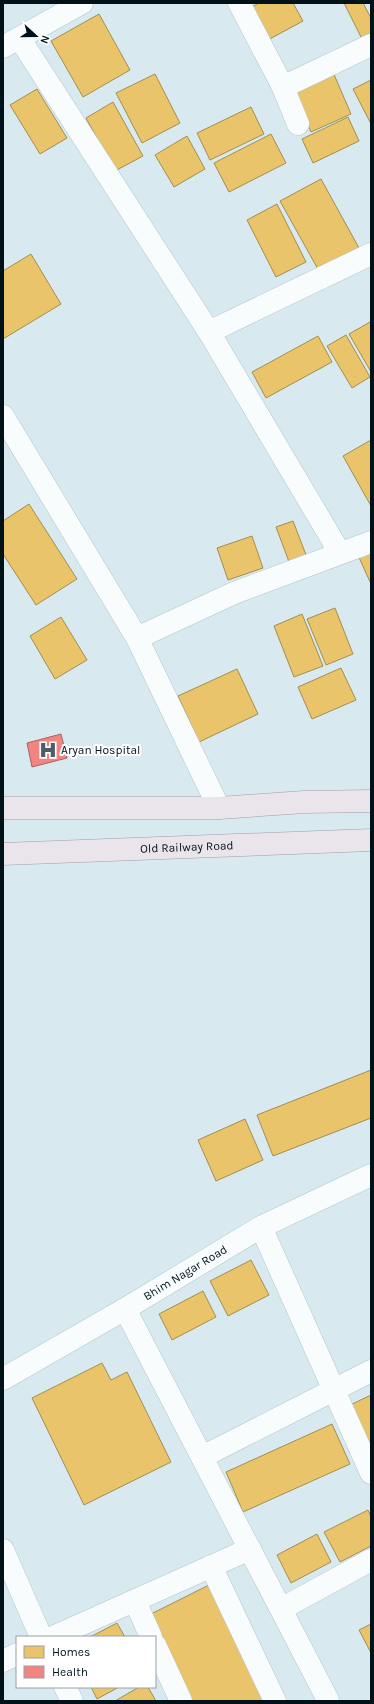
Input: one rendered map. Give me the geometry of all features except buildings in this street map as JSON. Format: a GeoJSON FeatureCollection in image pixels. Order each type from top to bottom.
{"type":"FeatureCollection","features":[{"type":"Feature","properties":{"kind":"main road"},"geometry":{"type":"LineString","coordinates":[[3,808],[219,808],[304,802],[371,801]]}},
{"type":"Feature","properties":{"kind":"main road","name":"Old Railway Road"},"geometry":{"type":"LineString","coordinates":[[3,854],[371,840]]}},
{"type":"Feature","properties":{"kind":"street"},"geometry":{"type":"LineString","coordinates":[[82,3],[11,43],[209,332],[340,553]]}},
{"type":"Feature","properties":{"kind":"street"},"geometry":{"type":"LineString","coordinates":[[239,3],[283,87],[298,124]]}},
{"type":"Feature","properties":{"kind":"street"},"geometry":{"type":"LineString","coordinates":[[283,87],[371,46]]}},
{"type":"Feature","properties":{"kind":"street"},"geometry":{"type":"LineString","coordinates":[[209,332],[371,254]]}},
{"type":"Feature","properties":{"kind":"street"},"geometry":{"type":"LineString","coordinates":[[3,416],[137,638],[219,808]]}},
{"type":"Feature","properties":{"kind":"street"},"geometry":{"type":"LineString","coordinates":[[137,638],[234,594],[371,542]]}},
{"type":"Feature","properties":{"kind":"street","name":"Bhim Nagar Road"},"geometry":{"type":"LineString","coordinates":[[3,1379],[125,1309],[261,1227],[371,1175]]}},
{"type":"Feature","properties":{"kind":"street"},"geometry":{"type":"LineString","coordinates":[[261,1227],[371,1473]]}},
{"type":"Feature","properties":{"kind":"street"},"geometry":{"type":"LineString","coordinates":[[125,1309],[328,1700]]}},
{"type":"Feature","properties":{"kind":"street"},"geometry":{"type":"LineString","coordinates":[[202,1457],[371,1371]]}},
{"type":"Feature","properties":{"kind":"street"},"geometry":{"type":"LineString","coordinates":[[55,1636],[135,1602],[250,1549]]}},
{"type":"Feature","properties":{"kind":"street"},"geometry":{"type":"LineString","coordinates":[[3,1550],[41,1636]]}},
{"type":"Feature","properties":{"kind":"street"},"geometry":{"type":"LineString","coordinates":[[281,1609],[371,1560]]}},
{"type":"Feature","properties":{"kind":"street"},"geometry":{"type":"LineString","coordinates":[[211,1566],[275,1701]]}},
{"type":"Feature","properties":{"kind":"street"},"geometry":{"type":"LineString","coordinates":[[135,1602],[151,1636]]}},
{"type":"Feature","properties":{"kind":"street"},"geometry":{"type":"LineString","coordinates":[[156,1647],[181,1701]]}},
{"type":"Feature","properties":{"kind":"street"},"geometry":{"type":"LineString","coordinates":[[3,1662],[16,1655]]}},
{"type":"Feature","properties":{"kind":"street"},"geometry":{"type":"LineString","coordinates":[[66,1688],[72,1701]]}},
{"type":"Feature","properties":{"kind":"place","name":"Aryan Hospital"},"geometry":{"type":"Point","coordinates":[48,750]}}]}
